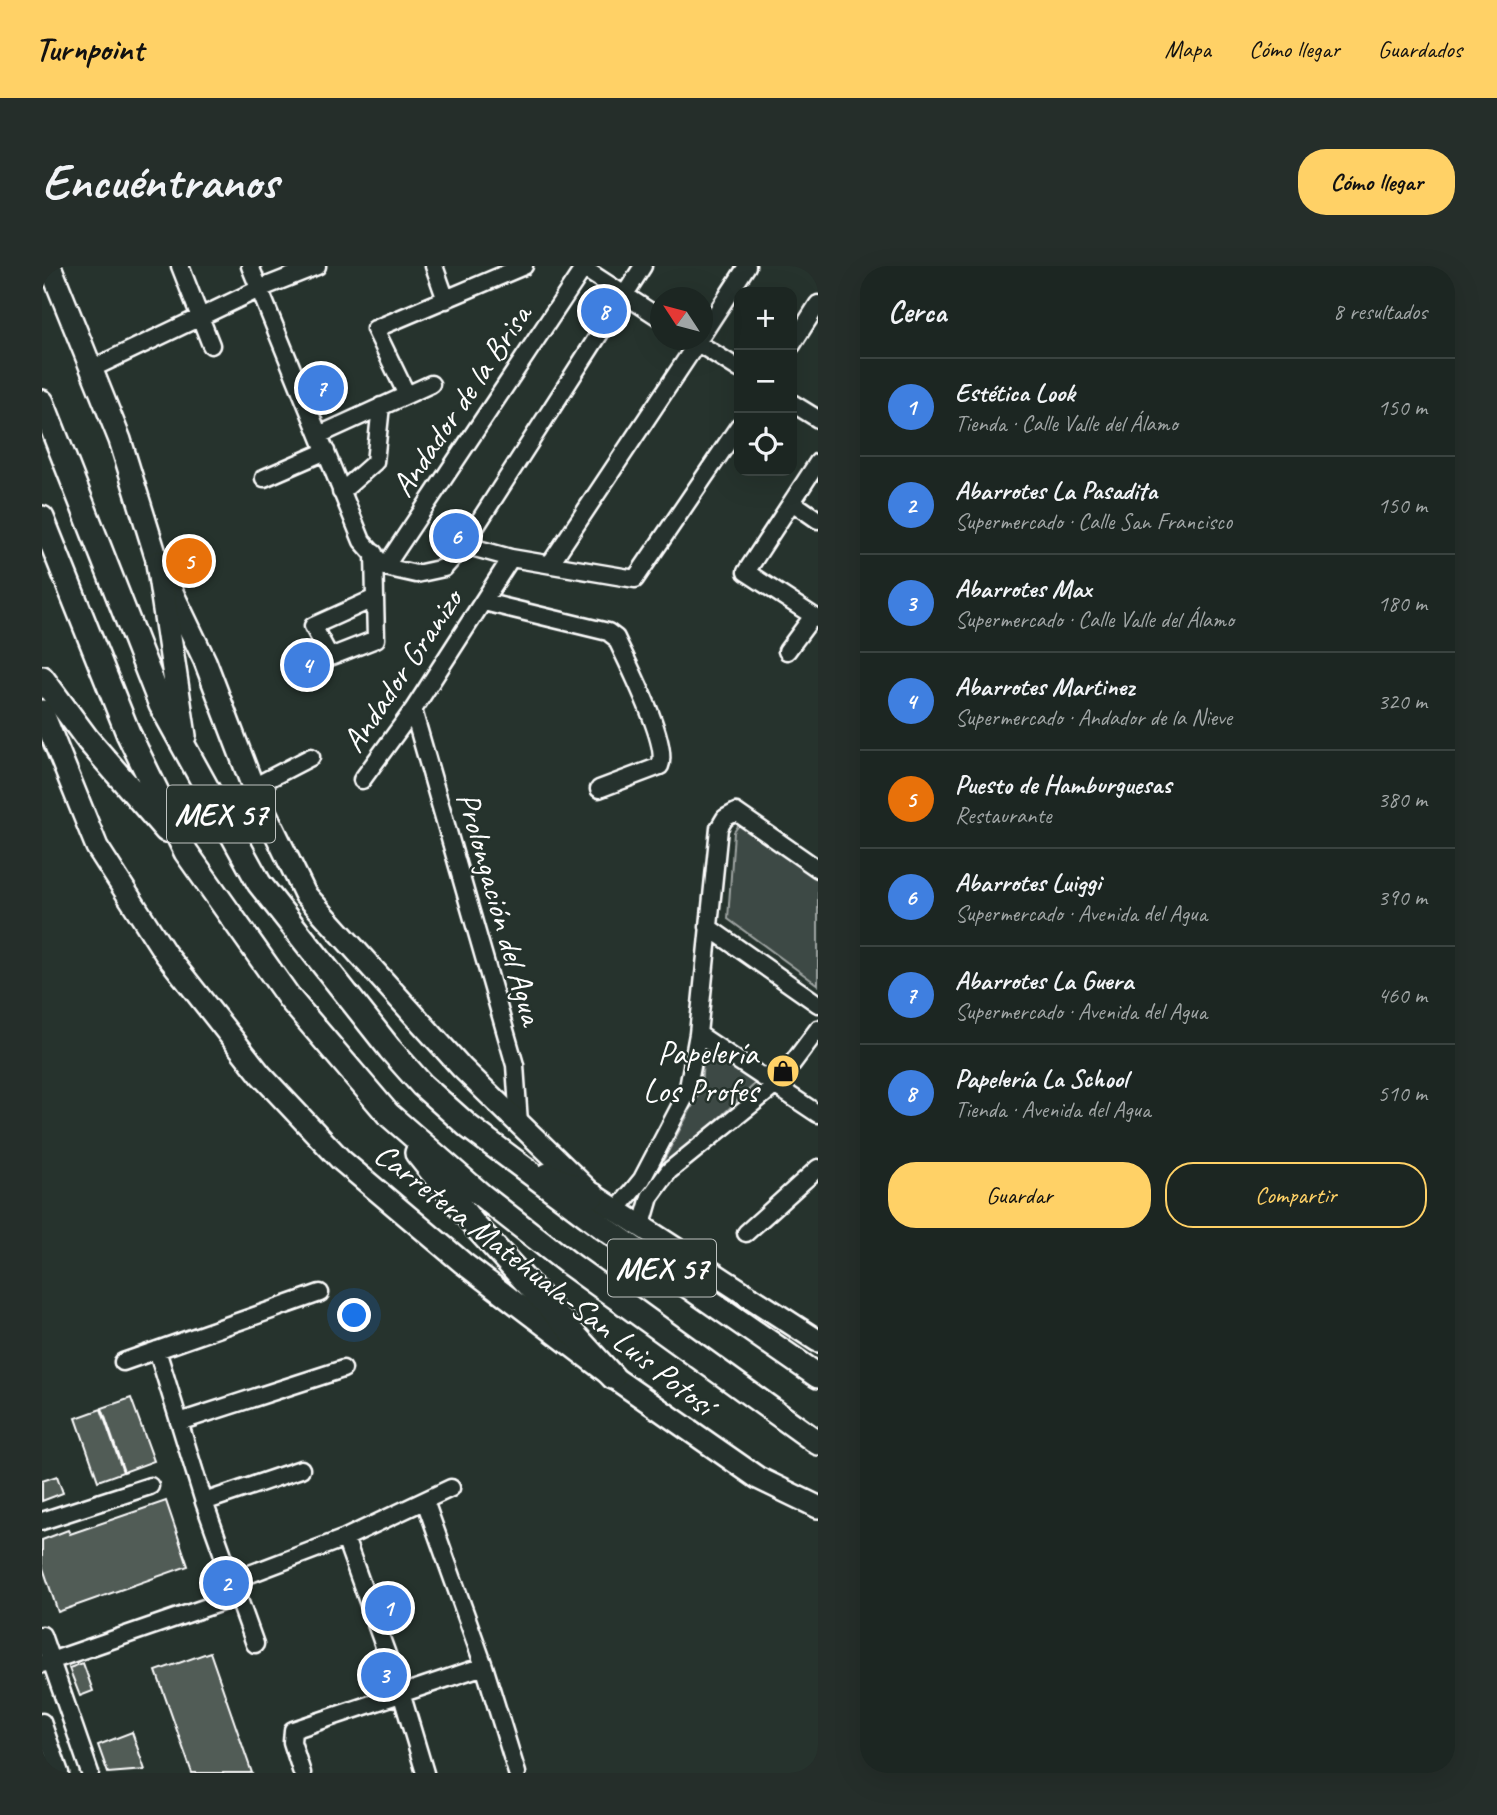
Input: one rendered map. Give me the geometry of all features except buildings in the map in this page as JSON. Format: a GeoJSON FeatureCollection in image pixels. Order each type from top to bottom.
{"type":"FeatureCollection","features":[{"type":"Feature","properties":{"kind":"highway","name":"MEX 57"},"geometry":{"type":"LineString","coordinates":[[42,402],[161,705],[260,883],[350,1000],[422,1085],[469,1127],[604,1228],[818,1376]]}},
{"type":"Feature","properties":{"kind":"highway","name":"MEX 57"},"geometry":{"type":"LineString","coordinates":[[42,518],[128,733],[186,852],[290,999],[388,1114],[481,1195],[567,1262],[818,1443]]}},
{"type":"Feature","properties":{"kind":"highway"},"geometry":{"type":"LineString","coordinates":[[158,563],[186,750]]}},
{"type":"Feature","properties":{"kind":"highway"},"geometry":{"type":"LineString","coordinates":[[42,678],[88,740],[186,852]]}},
{"type":"Feature","properties":{"kind":"highway"},"geometry":{"type":"LineString","coordinates":[[388,1114],[476,1227],[614,1377]]}},
{"type":"Feature","properties":{"kind":"highway"},"geometry":{"type":"LineString","coordinates":[[508,1157],[593,1195]]}},
{"type":"Feature","properties":{"kind":"main road"},"geometry":{"type":"LineString","coordinates":[[50,266],[120,440],[158,563],[205,661],[253,787],[305,894],[462,1068],[593,1195],[818,1341]]}},
{"type":"Feature","properties":{"kind":"main road","name":"Carretera Matehuala-San Luis Potosí"},"geometry":{"type":"LineString","coordinates":[[42,711],[97,847],[165,953],[261,1074],[341,1160],[463,1263],[614,1377],[758,1478],[818,1507]]}},
{"type":"Feature","properties":{"kind":"street"},"geometry":{"type":"LineString","coordinates":[[180,266],[211,345]]}},
{"type":"Feature","properties":{"kind":"street"},"geometry":{"type":"LineString","coordinates":[[250,266],[362,541],[385,567],[416,574],[444,568],[464,545],[643,266]]}},
{"type":"Feature","properties":{"kind":"street"},"geometry":{"type":"LineString","coordinates":[[91,369],[259,289],[317,266]]}},
{"type":"Feature","properties":{"kind":"street"},"geometry":{"type":"LineString","coordinates":[[433,266],[446,300]]}},
{"type":"Feature","properties":{"kind":"street"},"geometry":{"type":"LineString","coordinates":[[407,395],[375,329],[523,266]]}},
{"type":"Feature","properties":{"kind":"street"},"geometry":{"type":"LineString","coordinates":[[713,317],[747,266]]}},
{"type":"Feature","properties":{"kind":"street"},"geometry":{"type":"LineString","coordinates":[[583,267],[650,311]]}},
{"type":"Feature","properties":{"kind":"street","name":"Andador de la Brisa"},"geometry":{"type":"LineString","coordinates":[[385,567],[583,267]]}},
{"type":"Feature","properties":{"kind":"street"},"geometry":{"type":"LineString","coordinates":[[797,337],[818,304]]}},
{"type":"Feature","properties":{"kind":"street"},"geometry":{"type":"LineString","coordinates":[[550,564],[691,350]]}},
{"type":"Feature","properties":{"kind":"street"},"geometry":{"type":"LineString","coordinates":[[713,350],[734,365]]}},
{"type":"Feature","properties":{"kind":"street"},"geometry":{"type":"LineString","coordinates":[[319,435],[432,384]]}},
{"type":"Feature","properties":{"kind":"street"},"geometry":{"type":"LineString","coordinates":[[341,492],[375,462],[381,406]]}},
{"type":"Feature","properties":{"kind":"street"},"geometry":{"type":"LineString","coordinates":[[797,406],[818,419]]}},
{"type":"Feature","properties":{"kind":"street"},"geometry":{"type":"LineString","coordinates":[[464,545],[511,558],[631,580],[640,576],[734,434]]}},
{"type":"Feature","properties":{"kind":"street"},"geometry":{"type":"LineString","coordinates":[[264,478],[326,451]]}},
{"type":"Feature","properties":{"kind":"street"},"geometry":{"type":"LineString","coordinates":[[787,650],[815,617],[746,572],[818,462]]}},
{"type":"Feature","properties":{"kind":"street"},"geometry":{"type":"LineString","coordinates":[[792,502],[818,520]]}},
{"type":"Feature","properties":{"kind":"street"},"geometry":{"type":"LineString","coordinates":[[374,553],[376,639],[330,657],[313,626],[374,598]]}},
{"type":"Feature","properties":{"kind":"street","name":"Andador Granizo"},"geometry":{"type":"LineString","coordinates":[[362,780],[413,710],[511,558]]}},
{"type":"Feature","properties":{"kind":"street"},"geometry":{"type":"LineString","coordinates":[[484,601],[608,632],[615,638],[646,702],[663,757],[660,766],[599,789]]}},
{"type":"Feature","properties":{"kind":"street","name":"Prolongación del Agua"},"geometry":{"type":"LineString","coordinates":[[413,710],[515,1065],[519,1123]]}},
{"type":"Feature","properties":{"kind":"street"},"geometry":{"type":"LineString","coordinates":[[253,787],[311,757]]}},
{"type":"Feature","properties":{"kind":"street"},"geometry":{"type":"LineString","coordinates":[[616,1211],[635,1191],[667,1136],[687,1093],[698,1034],[719,828],[725,818],[736,812],[818,869]]}},
{"type":"Feature","properties":{"kind":"street"},"geometry":{"type":"LineString","coordinates":[[708,927],[818,1004]]}},
{"type":"Feature","properties":{"kind":"street"},"geometry":{"type":"LineString","coordinates":[[641,1228],[650,1197],[669,1171],[777,1084],[818,1029]]}},
{"type":"Feature","properties":{"kind":"street"},"geometry":{"type":"LineString","coordinates":[[698,1034],[777,1084],[818,1114]]}},
{"type":"Feature","properties":{"kind":"street"},"geometry":{"type":"LineString","coordinates":[[746,1233],[818,1168]]}},
{"type":"Feature","properties":{"kind":"street"},"geometry":{"type":"LineString","coordinates":[[123,1362],[320,1293]]}},
{"type":"Feature","properties":{"kind":"street"},"geometry":{"type":"LineString","coordinates":[[157,1350],[204,1502],[255,1644]]}},
{"type":"Feature","properties":{"kind":"street"},"geometry":{"type":"LineString","coordinates":[[179,1422],[343,1369]]}},
{"type":"Feature","properties":{"kind":"street"},"geometry":{"type":"LineString","coordinates":[[204,1502],[301,1469]]}},
{"type":"Feature","properties":{"kind":"street"},"geometry":{"type":"LineString","coordinates":[[42,1521],[150,1486]]}},
{"type":"Feature","properties":{"kind":"street"},"geometry":{"type":"LineString","coordinates":[[234,1580],[345,1538],[451,1488]]}},
{"type":"Feature","properties":{"kind":"street"},"geometry":{"type":"LineString","coordinates":[[425,1501],[484,1666],[517,1773]]}},
{"type":"Feature","properties":{"kind":"street"},"geometry":{"type":"LineString","coordinates":[[345,1538],[402,1696],[425,1773]]}},
{"type":"Feature","properties":{"kind":"street"},"geometry":{"type":"LineString","coordinates":[[47,1663],[239,1596]]}},
{"type":"Feature","properties":{"kind":"street"},"geometry":{"type":"LineString","coordinates":[[42,1635],[47,1663],[72,1719],[90,1773]]}},
{"type":"Feature","properties":{"kind":"street"},"geometry":{"type":"LineString","coordinates":[[302,1773],[292,1742],[293,1730],[402,1696],[484,1666]]}},
{"type":"Feature","properties":{"kind":"street"},"geometry":{"type":"LineString","coordinates":[[60,1773],[43,1725],[72,1719]]}},
{"type":"Feature","properties":{"kind":"shaded area"},"geometry":{"type":"Polygon","coordinates":[[[741,822],[818,878],[818,985],[728,919],[734,832],[741,822]]]}},
{"type":"Feature","properties":{"kind":"shaded area"},"geometry":{"type":"Polygon","coordinates":[[[704,1043],[758,1081],[676,1159],[660,1167],[701,1090],[704,1043]]]}},
{"type":"Feature","properties":{"kind":"place","name":"Papelería La School"},"geometry":{"type":"Point","coordinates":[604,311]}},
{"type":"Feature","properties":{"kind":"place","name":"Abarrotes La Guera"},"geometry":{"type":"Point","coordinates":[321,388]}},
{"type":"Feature","properties":{"kind":"place","name":"Abarrotes Luiggi"},"geometry":{"type":"Point","coordinates":[456,536]}},
{"type":"Feature","properties":{"kind":"place","name":"Puesto de Hamburguesas"},"geometry":{"type":"Point","coordinates":[189,561]}},
{"type":"Feature","properties":{"kind":"place","name":"Abarrotes Martinez"},"geometry":{"type":"Point","coordinates":[307,665]}},
{"type":"Feature","properties":{"kind":"place","name":"Papelería Los Profes"},"geometry":{"type":"Point","coordinates":[783,1071]}},
{"type":"Feature","properties":{"kind":"place","name":"Abarrotes La Pasadita"},"geometry":{"type":"Point","coordinates":[226,1583]}},
{"type":"Feature","properties":{"kind":"place","name":"Estética Look"},"geometry":{"type":"Point","coordinates":[388,1608]}},
{"type":"Feature","properties":{"kind":"place","name":"Abarrotes Max"},"geometry":{"type":"Point","coordinates":[384,1675]}}]}
